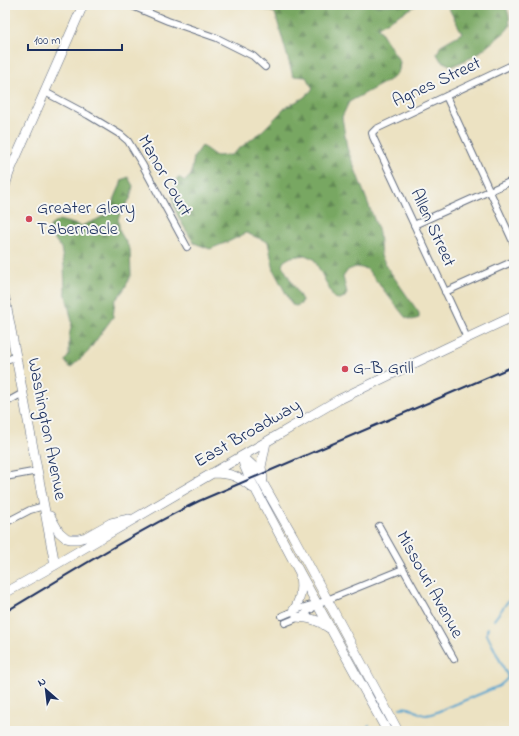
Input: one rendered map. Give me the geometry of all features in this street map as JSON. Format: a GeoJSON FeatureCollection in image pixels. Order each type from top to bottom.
{"type":"FeatureCollection","features":[{"type":"Feature","properties":{"kind":"main road"},"geometry":{"type":"LineString","coordinates":[[5,186],[7,173],[45,92],[83,5]]}},
{"type":"Feature","properties":{"kind":"main road","name":"Washington Avenue"},"geometry":{"type":"LineString","coordinates":[[5,298],[55,565]]}},
{"type":"Feature","properties":{"kind":"main road","name":"East Broadway"},"geometry":{"type":"LineString","coordinates":[[5,593],[338,400],[514,316]]}},
{"type":"Feature","properties":{"kind":"main road"},"geometry":{"type":"LineString","coordinates":[[265,486],[261,467],[266,442]]}},
{"type":"Feature","properties":{"kind":"main road"},"geometry":{"type":"LineString","coordinates":[[242,456],[253,466],[265,486],[398,731]]}},
{"type":"Feature","properties":{"kind":"main road"},"geometry":{"type":"LineString","coordinates":[[242,456],[247,472],[257,492],[387,731]]}},
{"type":"Feature","properties":{"kind":"main road"},"geometry":{"type":"LineString","coordinates":[[212,473],[223,473],[235,476],[244,481],[257,492]]}},
{"type":"Feature","properties":{"kind":"main road"},"geometry":{"type":"LineString","coordinates":[[44,506],[58,532],[70,539],[86,537],[111,523],[138,517]]}},
{"type":"Feature","properties":{"kind":"main road"},"geometry":{"type":"LineString","coordinates":[[300,573],[301,594],[295,614],[313,619],[331,629]]}},
{"type":"Feature","properties":{"kind":"street"},"geometry":{"type":"LineString","coordinates":[[130,5],[168,21],[217,38],[253,56],[265,67]]}},
{"type":"Feature","properties":{"kind":"street","name":"Agnes Street"},"geometry":{"type":"LineString","coordinates":[[373,131],[514,64]]}},
{"type":"Feature","properties":{"kind":"street","name":"Manor Court"},"geometry":{"type":"LineString","coordinates":[[45,92],[88,115],[121,135],[128,141],[187,247]]}},
{"type":"Feature","properties":{"kind":"street"},"geometry":{"type":"LineString","coordinates":[[446,96],[514,244]]}},
{"type":"Feature","properties":{"kind":"street","name":"Allen Street"},"geometry":{"type":"LineString","coordinates":[[373,131],[373,137],[466,338]]}},
{"type":"Feature","properties":{"kind":"street"},"geometry":{"type":"LineString","coordinates":[[414,225],[514,180]]}},
{"type":"Feature","properties":{"kind":"street"},"geometry":{"type":"LineString","coordinates":[[445,292],[514,261]]}},
{"type":"Feature","properties":{"kind":"street"},"geometry":{"type":"LineString","coordinates":[[5,360],[16,358]]}},
{"type":"Feature","properties":{"kind":"street"},"geometry":{"type":"LineString","coordinates":[[5,403],[23,393]]}},
{"type":"Feature","properties":{"kind":"street"},"geometry":{"type":"LineString","coordinates":[[5,477],[38,471]]}},
{"type":"Feature","properties":{"kind":"street"},"geometry":{"type":"LineString","coordinates":[[5,523],[30,510],[44,506]]}},
{"type":"Feature","properties":{"kind":"street","name":"Missouri Avenue"},"geometry":{"type":"LineString","coordinates":[[379,526],[454,659]]}},
{"type":"Feature","properties":{"kind":"street"},"geometry":{"type":"LineString","coordinates":[[285,623],[295,614],[310,605],[317,604],[403,569]]}},
{"type":"Feature","properties":{"kind":"street"},"geometry":{"type":"LineString","coordinates":[[282,616],[295,614]]}},
{"type":"Feature","properties":{"kind":"green space"},"geometry":{"type":"Polygon","coordinates":[[[252,5],[417,5],[378,27],[400,62],[399,70],[394,77],[349,102],[342,117],[347,148],[379,232],[381,256],[419,313],[419,318],[412,320],[405,317],[367,269],[356,267],[348,270],[343,277],[347,293],[345,297],[339,299],[334,298],[314,259],[305,255],[291,257],[284,261],[282,265],[302,300],[301,304],[296,306],[292,305],[274,271],[268,242],[246,233],[210,249],[194,243],[180,219],[173,203],[174,186],[178,177],[185,181],[191,175],[194,157],[202,146],[216,156],[231,155],[262,131],[286,107],[303,98],[313,89],[306,77],[293,76],[275,13],[252,5]]]}},
{"type":"Feature","properties":{"kind":"green space"},"geometry":{"type":"Polygon","coordinates":[[[447,5],[506,5],[510,26],[505,32],[475,56],[452,66],[441,61],[437,54],[441,45],[462,33],[447,5]]]}},
{"type":"Feature","properties":{"kind":"green space"},"geometry":{"type":"Polygon","coordinates":[[[128,177],[133,186],[130,199],[121,211],[118,219],[120,232],[130,249],[131,275],[125,288],[115,301],[113,317],[88,352],[70,368],[65,361],[69,355],[69,337],[72,322],[65,291],[64,266],[61,248],[51,234],[50,226],[59,220],[81,226],[105,215],[114,200],[122,180],[128,177]]]}},
{"type":"Feature","properties":{"kind":"waterway"},"geometry":{"type":"LineString","coordinates":[[494,620],[514,593]]}},
{"type":"Feature","properties":{"kind":"waterway"},"geometry":{"type":"LineString","coordinates":[[400,708],[404,707],[412,709],[423,715],[432,714],[499,686],[505,681],[508,677],[487,634],[488,628]]}},
{"type":"Feature","properties":{"kind":"waterway"},"geometry":{"type":"LineString","coordinates":[[365,731],[369,725]]}},
{"type":"Feature","properties":{"kind":"railway"},"geometry":{"type":"LineString","coordinates":[[5,612],[125,541],[199,501],[514,366]]}},
{"type":"Feature","properties":{"kind":"place","name":"Greater Glory Tabernacle"},"geometry":{"type":"Point","coordinates":[29,219]}},
{"type":"Feature","properties":{"kind":"place","name":"G-B Grill"},"geometry":{"type":"Point","coordinates":[345,369]}}]}
